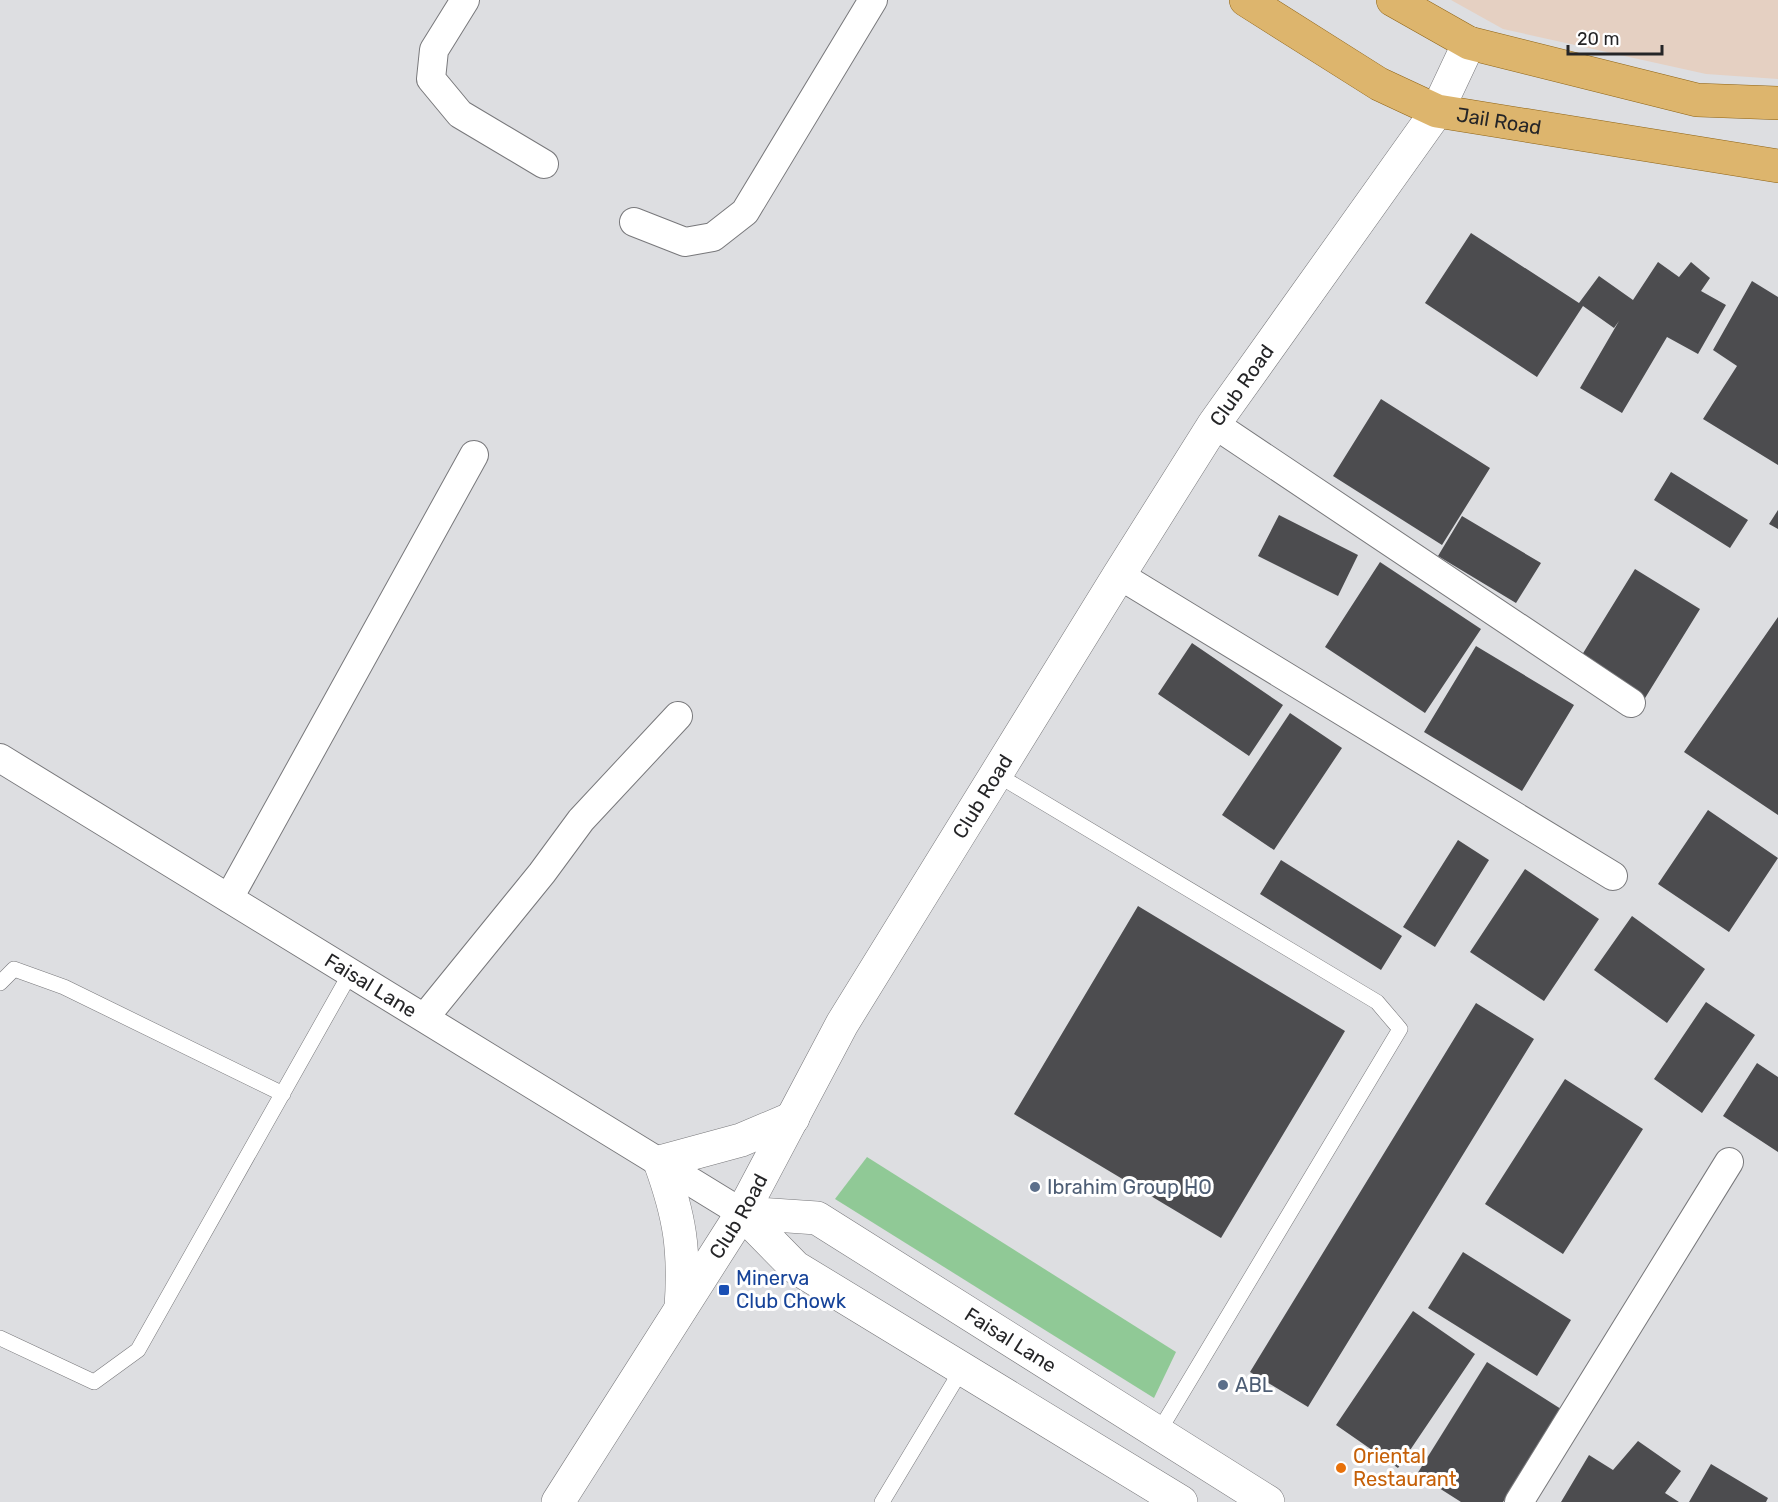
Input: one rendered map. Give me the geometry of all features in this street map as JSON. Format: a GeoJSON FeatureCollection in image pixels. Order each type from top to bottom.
{"type":"FeatureCollection","features":[{"type":"Feature","properties":{"kind":"main road","name":"Jail Road"},"geometry":{"type":"LineString","coordinates":[[1245,0],[1379,84],[1437,111],[1778,166]]}},
{"type":"Feature","properties":{"kind":"main road"},"geometry":{"type":"LineString","coordinates":[[1393,0],[1469,43],[1697,100],[1778,103]]}},
{"type":"Feature","properties":{"kind":"main road","name":"Club Road"},"geometry":{"type":"LineString","coordinates":[[558,1502],[742,1213],[842,1024],[1119,575],[1214,424],[1437,111],[1469,43]]}},
{"type":"Feature","properties":{"kind":"main road"},"geometry":{"type":"LineString","coordinates":[[680,1310],[683,1272],[681,1234],[673,1198],[660,1162],[741,1140],[793,1118]]}},
{"type":"Feature","properties":{"kind":"main road","name":"Faisal Lane"},"geometry":{"type":"LineString","coordinates":[[742,1213],[817,1218],[1268,1502]]}},
{"type":"Feature","properties":{"kind":"main road","name":"Faisal Lane"},"geometry":{"type":"LineString","coordinates":[[742,1213],[795,1267],[1181,1502]]}},
{"type":"Feature","properties":{"kind":"street"},"geometry":{"type":"LineString","coordinates":[[465,0],[434,50],[431,79],[460,114],[544,164]]}},
{"type":"Feature","properties":{"kind":"street"},"geometry":{"type":"LineString","coordinates":[[634,222],[685,242],[713,237],[745,212],[873,0]]}},
{"type":"Feature","properties":{"kind":"street"},"geometry":{"type":"LineString","coordinates":[[1214,424],[1631,703]]}},
{"type":"Feature","properties":{"kind":"street"},"geometry":{"type":"LineString","coordinates":[[229,898],[474,455]]}},
{"type":"Feature","properties":{"kind":"street"},"geometry":{"type":"LineString","coordinates":[[1119,575],[1613,876]]}},
{"type":"Feature","properties":{"kind":"street"},"geometry":{"type":"LineString","coordinates":[[425,1017],[543,873],[581,820],[678,716]]}},
{"type":"Feature","properties":{"kind":"street","name":"Faisal Lane"},"geometry":{"type":"LineString","coordinates":[[0,758],[742,1213]]}},
{"type":"Feature","properties":{"kind":"street"},"geometry":{"type":"LineString","coordinates":[[1519,1502],[1729,1162]]}},
{"type":"Feature","properties":{"kind":"lane"},"geometry":{"type":"LineString","coordinates":[[996,774],[1377,1002],[1400,1029],[1158,1433]]}},
{"type":"Feature","properties":{"kind":"lane"},"geometry":{"type":"LineString","coordinates":[[0,983],[14,969],[64,987],[284,1094]]}},
{"type":"Feature","properties":{"kind":"lane"},"geometry":{"type":"LineString","coordinates":[[0,1338],[94,1382],[138,1350],[351,972]]}},
{"type":"Feature","properties":{"kind":"lane"},"geometry":{"type":"LineString","coordinates":[[882,1502],[963,1369]]}},
{"type":"Feature","properties":{"kind":"shaded area"},"geometry":{"type":"Polygon","coordinates":[[[1451,0],[1778,0],[1778,79],[1706,74],[1503,29],[1451,0]]]}},
{"type":"Feature","properties":{"kind":"green space"},"geometry":{"type":"Polygon","coordinates":[[[867,1157],[1176,1352],[1154,1398],[835,1199],[867,1157]]]}},
{"type":"Feature","properties":{"kind":"building"},"geometry":{"type":"Polygon","coordinates":[[[1471,233],[1579,303],[1599,276],[1633,300],[1658,262],[1679,277],[1691,262],[1710,278],[1701,291],[1726,305],[1698,354],[1667,337],[1622,413],[1580,388],[1619,321],[1614,328],[1583,306],[1537,377],[1425,303],[1471,233]]]}},
{"type":"Feature","properties":{"kind":"building"},"geometry":{"type":"Polygon","coordinates":[[[1752,281],[1778,297],[1778,465],[1703,419],[1737,366],[1713,350],[1752,281]]]}},
{"type":"Feature","properties":{"kind":"building"},"geometry":{"type":"Polygon","coordinates":[[[1381,399],[1490,468],[1442,545],[1333,476],[1381,399]]]}},
{"type":"Feature","properties":{"kind":"building"},"geometry":{"type":"Polygon","coordinates":[[[1671,472],[1748,520],[1730,548],[1654,500],[1671,472]]]}},
{"type":"Feature","properties":{"kind":"building"},"geometry":{"type":"Polygon","coordinates":[[[1778,510],[1778,529],[1769,524],[1778,510]]]}},
{"type":"Feature","properties":{"kind":"building"},"geometry":{"type":"Polygon","coordinates":[[[1279,515],[1358,555],[1338,596],[1258,556],[1279,515]]]}},
{"type":"Feature","properties":{"kind":"building"},"geometry":{"type":"Polygon","coordinates":[[[1462,516],[1541,563],[1516,603],[1438,556],[1462,516]]]}},
{"type":"Feature","properties":{"kind":"building"},"geometry":{"type":"Polygon","coordinates":[[[1380,562],[1481,629],[1425,713],[1325,647],[1380,562]]]}},
{"type":"Feature","properties":{"kind":"building"},"geometry":{"type":"Polygon","coordinates":[[[1635,569],[1700,609],[1642,703],[1577,663],[1635,569]]]}},
{"type":"Feature","properties":{"kind":"building"},"geometry":{"type":"Polygon","coordinates":[[[1778,617],[1778,815],[1684,752],[1778,617]]]}},
{"type":"Feature","properties":{"kind":"building"},"geometry":{"type":"Polygon","coordinates":[[[1192,643],[1283,705],[1249,756],[1158,694],[1192,643]]]}},
{"type":"Feature","properties":{"kind":"building"},"geometry":{"type":"Polygon","coordinates":[[[1476,646],[1574,705],[1522,791],[1424,732],[1476,646]]]}},
{"type":"Feature","properties":{"kind":"building"},"geometry":{"type":"Polygon","coordinates":[[[1290,713],[1342,748],[1274,850],[1222,815],[1290,713]]]}},
{"type":"Feature","properties":{"kind":"building"},"geometry":{"type":"Polygon","coordinates":[[[1708,810],[1778,858],[1729,932],[1658,884],[1708,810]]]}},
{"type":"Feature","properties":{"kind":"building"},"geometry":{"type":"Polygon","coordinates":[[[1458,840],[1489,860],[1435,947],[1403,927],[1458,840]]]}},
{"type":"Feature","properties":{"kind":"building"},"geometry":{"type":"Polygon","coordinates":[[[1281,860],[1402,936],[1381,970],[1260,894],[1281,860]]]}},
{"type":"Feature","properties":{"kind":"building"},"geometry":{"type":"Polygon","coordinates":[[[1525,869],[1599,919],[1544,1001],[1470,952],[1525,869]]]}},
{"type":"Feature","properties":{"kind":"building"},"geometry":{"type":"Polygon","coordinates":[[[1138,906],[1345,1031],[1221,1238],[1014,1114],[1138,906]]]}},
{"type":"Feature","properties":{"kind":"building"},"geometry":{"type":"Polygon","coordinates":[[[1632,916],[1705,969],[1667,1023],[1594,970],[1632,916]]]}},
{"type":"Feature","properties":{"kind":"building"},"geometry":{"type":"Polygon","coordinates":[[[1706,1002],[1755,1035],[1702,1113],[1654,1079],[1706,1002]]]}},
{"type":"Feature","properties":{"kind":"building"},"geometry":{"type":"Polygon","coordinates":[[[1476,1003],[1534,1039],[1308,1407],[1250,1372],[1476,1003]]]}},
{"type":"Feature","properties":{"kind":"building"},"geometry":{"type":"Polygon","coordinates":[[[1757,1063],[1778,1077],[1778,1152],[1723,1116],[1757,1063]]]}},
{"type":"Feature","properties":{"kind":"building"},"geometry":{"type":"Polygon","coordinates":[[[1565,1079],[1643,1129],[1563,1254],[1485,1204],[1565,1079]]]}},
{"type":"Feature","properties":{"kind":"building"},"geometry":{"type":"Polygon","coordinates":[[[1463,1252],[1571,1320],[1537,1376],[1428,1308],[1463,1252]]]}},
{"type":"Feature","properties":{"kind":"building"},"geometry":{"type":"Polygon","coordinates":[[[1413,1311],[1475,1354],[1398,1468],[1336,1425],[1413,1311]]]}},
{"type":"Feature","properties":{"kind":"building"},"geometry":{"type":"Polygon","coordinates":[[[1487,1362],[1561,1409],[1503,1502],[1461,1502],[1417,1474],[1487,1362]]]}},
{"type":"Feature","properties":{"kind":"building"},"geometry":{"type":"Polygon","coordinates":[[[1638,1441],[1681,1471],[1665,1493],[1679,1502],[1561,1502],[1589,1455],[1613,1470],[1638,1441]]]}},
{"type":"Feature","properties":{"kind":"building"},"geometry":{"type":"Polygon","coordinates":[[[1711,1464],[1768,1498],[1766,1502],[1689,1502],[1711,1464]]]}},
{"type":"Feature","properties":{"kind":"place","name":"Ibrahim Group HO"},"geometry":{"type":"Point","coordinates":[1035,1187]}},
{"type":"Feature","properties":{"kind":"place","name":"Minerva Club Chowk"},"geometry":{"type":"Point","coordinates":[724,1290]}},
{"type":"Feature","properties":{"kind":"place","name":"ABL"},"geometry":{"type":"Point","coordinates":[1223,1385]}},
{"type":"Feature","properties":{"kind":"place","name":"Oriental Restaurant"},"geometry":{"type":"Point","coordinates":[1341,1468]}}]}
